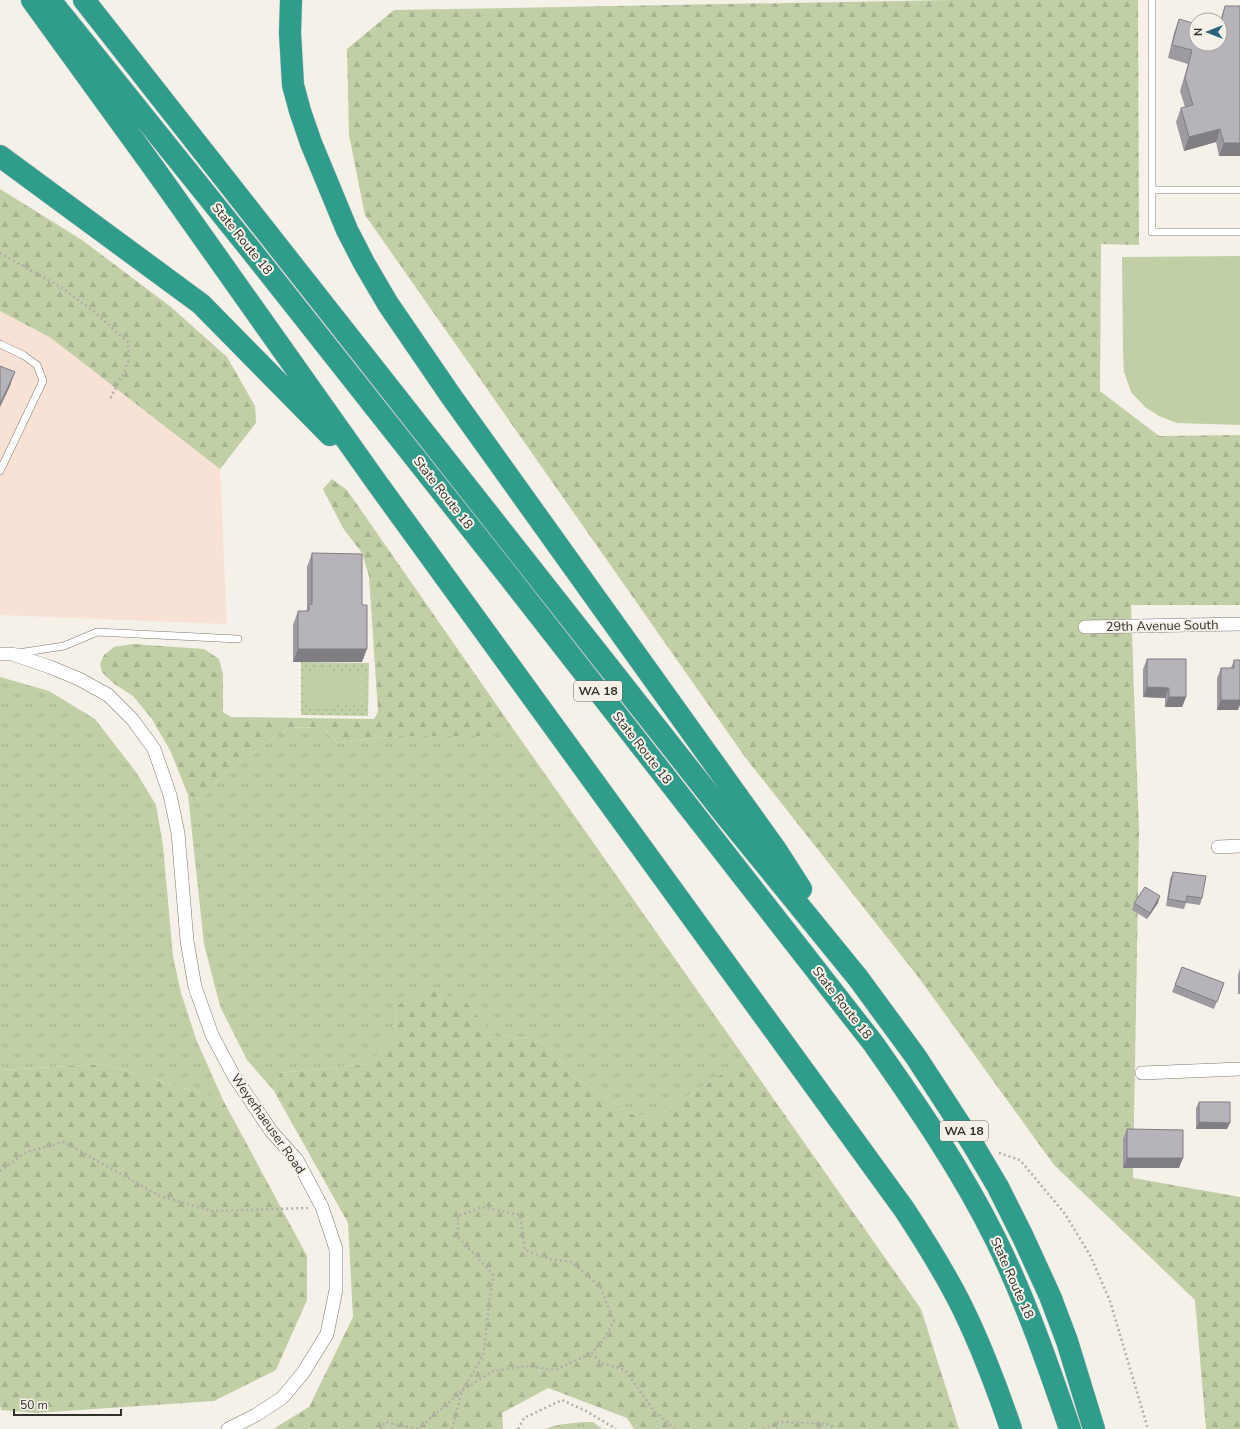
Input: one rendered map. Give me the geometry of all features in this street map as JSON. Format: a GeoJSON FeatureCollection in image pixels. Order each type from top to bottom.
{"type":"FeatureCollection","features":[{"type":"Feature","properties":{"kind":"highway"},"geometry":{"type":"LineString","coordinates":[[32,0],[156,171],[378,483],[904,1209],[925,1240],[963,1309],[980,1346],[1011,1429]]}},
{"type":"Feature","properties":{"kind":"highway","name":"State Route 18"},"geometry":{"type":"LineString","coordinates":[[50,0],[250,249],[501,566],[874,1043],[924,1115],[964,1180],[996,1241],[1022,1298],[1049,1368],[1070,1429]]}},
{"type":"Feature","properties":{"kind":"highway","name":"State Route 18"},"geometry":{"type":"LineString","coordinates":[[84,0],[716,804],[858,978],[916,1057],[972,1143],[998,1187],[1023,1237],[1050,1296],[1067,1341],[1094,1429]]}},
{"type":"Feature","properties":{"kind":"highway"},"geometry":{"type":"LineString","coordinates":[[291,0],[290,33],[294,85],[300,112],[347,230],[364,263],[393,310],[451,396],[776,850],[858,978]]}},
{"type":"Feature","properties":{"kind":"highway"},"geometry":{"type":"LineString","coordinates":[[0,156],[201,304],[378,483]]}},
{"type":"Feature","properties":{"kind":"highway"},"geometry":{"type":"LineString","coordinates":[[1050,1296],[1089,1372],[1110,1429]]}},
{"type":"Feature","properties":{"kind":"street","name":"29th Avenue South"},"geometry":{"type":"LineString","coordinates":[[1085,627],[1240,624]]}},
{"type":"Feature","properties":{"kind":"street","name":"Weyerhaeuser Road"},"geometry":{"type":"LineString","coordinates":[[6,654],[50,667],[79,679],[108,694],[133,720],[154,749],[170,795],[178,833],[187,941],[195,987],[212,1035],[234,1076],[270,1131],[297,1160],[322,1207],[336,1249],[336,1290],[327,1334],[302,1373],[282,1398],[256,1415],[228,1429]]}},
{"type":"Feature","properties":{"kind":"street"},"geometry":{"type":"LineString","coordinates":[[1218,847],[1240,846]]}},
{"type":"Feature","properties":{"kind":"street"},"geometry":{"type":"LineString","coordinates":[[1142,1073],[1240,1069]]}},
{"type":"Feature","properties":{"kind":"lane"},"geometry":{"type":"LineString","coordinates":[[1152,0],[1152,232],[1240,232]]}},
{"type":"Feature","properties":{"kind":"lane"},"geometry":{"type":"LineString","coordinates":[[1152,190],[1240,190]]}},
{"type":"Feature","properties":{"kind":"lane"},"geometry":{"type":"LineString","coordinates":[[0,344],[22,355],[37,365],[43,381],[0,471]]}},
{"type":"Feature","properties":{"kind":"lane"},"geometry":{"type":"LineString","coordinates":[[6,654],[64,646],[98,632],[238,639]]}},
{"type":"Feature","properties":{"kind":"path"},"geometry":{"type":"LineString","coordinates":[[0,253],[59,286],[92,310],[128,342],[128,359],[125,370],[109,401]]}},
{"type":"Feature","properties":{"kind":"path"},"geometry":{"type":"LineString","coordinates":[[0,1171],[26,1152],[64,1142],[160,1196],[212,1211],[322,1207]]}},
{"type":"Feature","properties":{"kind":"path"},"geometry":{"type":"LineString","coordinates":[[972,1143],[1020,1160],[1065,1214],[1090,1255],[1110,1301],[1148,1429]]}},
{"type":"Feature","properties":{"kind":"path"},"geometry":{"type":"LineString","coordinates":[[380,1429],[385,1422],[418,1429],[462,1391],[493,1371],[526,1366],[555,1370],[592,1353],[604,1339],[614,1321],[600,1287],[572,1262],[549,1259],[525,1250],[520,1215],[482,1207],[458,1216],[458,1237],[494,1274],[483,1356],[462,1391],[452,1429]]}},
{"type":"Feature","properties":{"kind":"path"},"geometry":{"type":"LineString","coordinates":[[592,1353],[601,1363],[625,1370],[654,1411],[675,1429]]}},
{"type":"Feature","properties":{"kind":"path"},"geometry":{"type":"LineString","coordinates":[[518,1429],[524,1418],[562,1400],[586,1411],[616,1429]]}},
{"type":"Feature","properties":{"kind":"path"},"geometry":{"type":"LineString","coordinates":[[763,1429],[779,1422],[816,1422],[830,1424],[834,1429]]}},
{"type":"Feature","properties":{"kind":"path"},"geometry":{"type":"LineString","coordinates":[[816,1422],[819,1429]]}},
{"type":"Feature","properties":{"kind":"shaded area"},"geometry":{"type":"Polygon","coordinates":[[[0,311],[51,338],[220,469],[227,624],[0,615],[0,311]]]}},
{"type":"Feature","properties":{"kind":"green space"},"geometry":{"type":"Polygon","coordinates":[[[951,0],[1138,0],[1139,245],[1101,244],[1100,391],[1159,436],[1240,435],[1240,605],[1131,605],[1139,833],[1133,1178],[1240,1197],[1240,1429],[1206,1429],[1195,1300],[1054,1165],[919,978],[745,757],[365,215],[349,135],[347,49],[394,10],[951,0]]]}},
{"type":"Feature","properties":{"kind":"green space"},"geometry":{"type":"Polygon","coordinates":[[[0,189],[82,240],[171,307],[227,357],[255,406],[256,423],[220,469],[51,338],[0,311],[0,189]]]}},
{"type":"Feature","properties":{"kind":"green space"},"geometry":{"type":"Polygon","coordinates":[[[1240,256],[1240,425],[1177,423],[1159,416],[1145,407],[1131,392],[1124,372],[1122,257],[1240,256]]]}},
{"type":"Feature","properties":{"kind":"green space"},"geometry":{"type":"Polygon","coordinates":[[[332,479],[347,490],[507,720],[504,731],[488,736],[398,736],[338,743],[322,727],[288,728],[231,768],[199,799],[188,795],[171,752],[152,719],[133,696],[113,683],[102,672],[100,664],[104,655],[114,647],[133,644],[204,649],[219,659],[223,674],[223,712],[231,717],[374,719],[378,712],[369,576],[362,553],[343,528],[323,489],[332,479]]]}},
{"type":"Feature","properties":{"kind":"green space"},"geometry":{"type":"Polygon","coordinates":[[[301,662],[369,663],[368,716],[301,715],[301,662]]]}},
{"type":"Feature","properties":{"kind":"green space"},"geometry":{"type":"Polygon","coordinates":[[[313,669],[333,669],[333,672],[366,672],[366,706],[332,705],[332,709],[312,709],[312,705],[305,705],[305,672],[312,672],[313,669]]]}},
{"type":"Feature","properties":{"kind":"green space"},"geometry":{"type":"Polygon","coordinates":[[[0,677],[49,691],[95,719],[136,772],[156,805],[163,846],[173,956],[181,993],[196,1039],[223,1100],[103,1064],[0,1070],[0,677]]]}},
{"type":"Feature","properties":{"kind":"green space"},"geometry":{"type":"Polygon","coordinates":[[[507,720],[754,1071],[726,1071],[656,1117],[631,1114],[570,1074],[552,1050],[534,1038],[493,1036],[467,1003],[396,1006],[395,1034],[369,1064],[280,1073],[274,1091],[247,1060],[220,1006],[204,944],[188,795],[199,799],[231,768],[288,728],[322,727],[338,743],[398,736],[504,731],[507,720]]]}},
{"type":"Feature","properties":{"kind":"green space"},"geometry":{"type":"Polygon","coordinates":[[[428,989],[467,1003],[494,1036],[534,1038],[552,1050],[570,1074],[631,1114],[656,1117],[726,1071],[754,1071],[921,1309],[959,1429],[634,1429],[627,1418],[548,1388],[502,1413],[503,1429],[273,1429],[309,1407],[353,1317],[348,1223],[274,1091],[280,1073],[369,1064],[395,1034],[396,1006],[428,989]]]}},
{"type":"Feature","properties":{"kind":"green space"},"geometry":{"type":"Polygon","coordinates":[[[103,1064],[223,1100],[307,1256],[307,1300],[276,1370],[214,1401],[35,1413],[1,1410],[0,1070],[103,1064]]]}},
{"type":"Feature","properties":{"kind":"green space"},"geometry":{"type":"Polygon","coordinates":[[[593,1422],[602,1429],[545,1429],[557,1425],[593,1422]]]}},
{"type":"Feature","properties":{"kind":"building"},"geometry":{"type":"Polygon","coordinates":[[[1225,6],[1240,6],[1240,143],[1224,143],[1220,129],[1189,137],[1181,108],[1193,105],[1185,78],[1192,52],[1228,52],[1228,12],[1224,12],[1225,6]]]}},
{"type":"Feature","properties":{"kind":"building"},"geometry":{"type":"Polygon","coordinates":[[[1179,19],[1188,22],[1188,49],[1172,45],[1179,19]]]}},
{"type":"Feature","properties":{"kind":"building"},"geometry":{"type":"Polygon","coordinates":[[[0,366],[15,372],[0,404],[0,366]]]}},
{"type":"Feature","properties":{"kind":"building"},"geometry":{"type":"Polygon","coordinates":[[[312,553],[362,554],[362,605],[367,605],[367,649],[298,649],[298,611],[309,611],[309,604],[312,604],[312,553]]]}},
{"type":"Feature","properties":{"kind":"building"},"geometry":{"type":"Polygon","coordinates":[[[1147,659],[1186,659],[1186,697],[1169,697],[1169,688],[1147,687],[1147,659]]]}},
{"type":"Feature","properties":{"kind":"building"},"geometry":{"type":"Polygon","coordinates":[[[1234,660],[1240,660],[1240,700],[1221,700],[1221,668],[1234,668],[1234,660]]]}},
{"type":"Feature","properties":{"kind":"building"},"geometry":{"type":"Polygon","coordinates":[[[1173,872],[1206,876],[1202,898],[1187,896],[1186,902],[1168,899],[1173,872]]]}},
{"type":"Feature","properties":{"kind":"building"},"geometry":{"type":"Polygon","coordinates":[[[1145,887],[1160,896],[1150,913],[1134,903],[1145,887]]]}},
{"type":"Feature","properties":{"kind":"building"},"geometry":{"type":"Polygon","coordinates":[[[1182,967],[1224,983],[1217,1002],[1175,985],[1182,967]]]}},
{"type":"Feature","properties":{"kind":"building"},"geometry":{"type":"Polygon","coordinates":[[[1199,1102],[1230,1102],[1230,1123],[1199,1122],[1199,1102]]]}},
{"type":"Feature","properties":{"kind":"building"},"geometry":{"type":"Polygon","coordinates":[[[1127,1129],[1183,1130],[1183,1158],[1127,1158],[1127,1129]]]}}]}
